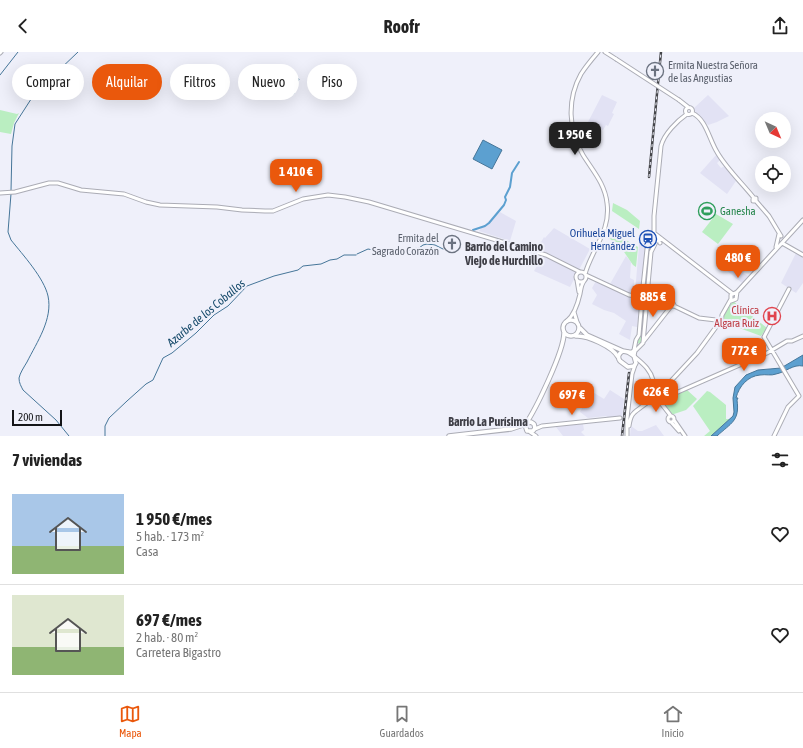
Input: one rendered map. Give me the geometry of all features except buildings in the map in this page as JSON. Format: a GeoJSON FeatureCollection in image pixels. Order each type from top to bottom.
{"type":"FeatureCollection","features":[{"type":"Feature","properties":{"kind":"main road"},"geometry":{"type":"LineString","coordinates":[[535,427],[532,416],[536,405],[565,341],[571,337],[585,337],[612,349],[620,361],[628,367],[635,364],[634,357],[628,352],[587,334],[580,328],[577,322],[572,320],[567,321],[563,326],[564,333],[562,347]]}},
{"type":"Feature","properties":{"kind":"main road"},"geometry":{"type":"LineString","coordinates":[[576,336],[580,328]]}},
{"type":"Feature","properties":{"kind":"main road"},"geometry":{"type":"LineString","coordinates":[[564,333],[571,337]]}},
{"type":"Feature","properties":{"kind":"main road"},"geometry":{"type":"LineString","coordinates":[[618,357],[623,351]]}},
{"type":"Feature","properties":{"kind":"main road"},"geometry":{"type":"LineString","coordinates":[[529,432],[525,427],[526,423],[536,405]]}},
{"type":"Feature","properties":{"kind":"main road"},"geometry":{"type":"LineString","coordinates":[[448,436],[511,429],[531,422],[535,427]]}},
{"type":"Feature","properties":{"kind":"main road"},"geometry":{"type":"LineString","coordinates":[[511,429],[529,432],[535,427]]}},
{"type":"Feature","properties":{"kind":"street"},"geometry":{"type":"LineString","coordinates":[[567,321],[574,312],[581,285],[585,280],[585,275],[590,260],[605,229],[608,213],[608,204],[602,185],[582,154],[576,141],[572,123],[571,108],[578,81],[586,67],[598,52]]}},
{"type":"Feature","properties":{"kind":"street"},"geometry":{"type":"LineString","coordinates":[[593,58],[601,52]]}},
{"type":"Feature","properties":{"kind":"street"},"geometry":{"type":"LineString","coordinates":[[605,52],[680,101],[686,111],[692,112]]}},
{"type":"Feature","properties":{"kind":"street"},"geometry":{"type":"LineString","coordinates":[[609,52],[611,56]]}},
{"type":"Feature","properties":{"kind":"street"},"geometry":{"type":"LineString","coordinates":[[643,342],[651,252],[657,240],[655,236],[654,216],[661,146],[665,137],[683,117],[686,111],[691,108],[692,112],[705,126],[717,152],[773,222],[782,239],[791,249],[803,255]]}},
{"type":"Feature","properties":{"kind":"street"},"geometry":{"type":"LineString","coordinates":[[0,193],[15,192],[49,183],[81,190],[124,194],[146,202],[160,205],[217,207],[265,211],[273,211],[303,199],[328,195],[346,197],[369,202],[546,255],[629,295],[642,297],[645,300],[648,298],[673,305],[699,318],[718,321]]}},
{"type":"Feature","properties":{"kind":"street"},"geometry":{"type":"LineString","coordinates":[[775,249],[778,241],[788,235],[803,220]]}},
{"type":"Feature","properties":{"kind":"street"},"geometry":{"type":"LineString","coordinates":[[655,236],[662,239],[735,294]]}},
{"type":"Feature","properties":{"kind":"street"},"geometry":{"type":"LineString","coordinates":[[628,352],[632,352],[634,350],[635,342],[639,335],[647,249],[655,236]]}},
{"type":"Feature","properties":{"kind":"street"},"geometry":{"type":"LineString","coordinates":[[660,243],[659,240],[662,239]]}},
{"type":"Feature","properties":{"kind":"street"},"geometry":{"type":"LineString","coordinates":[[628,436],[632,413],[656,396],[697,353],[731,300],[731,296],[735,294],[766,260],[782,239]]}},
{"type":"Feature","properties":{"kind":"street"},"geometry":{"type":"LineString","coordinates":[[576,279],[577,274],[590,260]]}},
{"type":"Feature","properties":{"kind":"street"},"geometry":{"type":"LineString","coordinates":[[570,267],[574,273],[579,289],[578,298]]}},
{"type":"Feature","properties":{"kind":"street"},"geometry":{"type":"LineString","coordinates":[[576,279],[580,282],[592,277]]}},
{"type":"Feature","properties":{"kind":"street"},"geometry":{"type":"LineString","coordinates":[[774,436],[788,407],[799,396],[764,337],[789,289]]}},
{"type":"Feature","properties":{"kind":"street"},"geometry":{"type":"LineString","coordinates":[[669,417],[656,396],[651,373],[647,367],[634,357],[634,352],[673,305]]}},
{"type":"Feature","properties":{"kind":"street"},"geometry":{"type":"LineString","coordinates":[[574,312],[577,322]]}},
{"type":"Feature","properties":{"kind":"street"},"geometry":{"type":"LineString","coordinates":[[639,335],[649,334],[652,332]]}},
{"type":"Feature","properties":{"kind":"street"},"geometry":{"type":"LineString","coordinates":[[663,406],[662,399],[773,350],[787,341],[792,341],[803,336]]}},
{"type":"Feature","properties":{"kind":"street"},"geometry":{"type":"LineString","coordinates":[[635,342],[639,346]]}},
{"type":"Feature","properties":{"kind":"street"},"geometry":{"type":"LineString","coordinates":[[628,436],[632,374],[635,364],[641,362]]}},
{"type":"Feature","properties":{"kind":"street"},"geometry":{"type":"LineString","coordinates":[[628,367],[632,374]]}},
{"type":"Feature","properties":{"kind":"street"},"geometry":{"type":"LineString","coordinates":[[653,386],[649,396],[656,396]]}},
{"type":"Feature","properties":{"kind":"street"},"geometry":{"type":"LineString","coordinates":[[650,392],[656,396],[663,406],[669,417],[668,421],[672,421],[684,436]]}},
{"type":"Feature","properties":{"kind":"street"},"geometry":{"type":"LineString","coordinates":[[536,436],[535,427],[620,418]]}},
{"type":"Feature","properties":{"kind":"street"},"geometry":{"type":"LineString","coordinates":[[529,432],[536,436]]}},
{"type":"Feature","properties":{"kind":"shaded area"},"geometry":{"type":"Polygon","coordinates":[[[602,95],[617,102],[612,113],[614,114],[608,126],[606,125],[603,130],[588,122],[602,95]]]}},
{"type":"Feature","properties":{"kind":"shaded area"},"geometry":{"type":"Polygon","coordinates":[[[708,95],[729,116],[708,125],[694,108],[708,95]]]}},
{"type":"Feature","properties":{"kind":"shaded area"},"geometry":{"type":"Polygon","coordinates":[[[716,155],[720,160],[717,163],[721,168],[725,166],[736,181],[727,194],[700,173],[716,155]]]}},
{"type":"Feature","properties":{"kind":"shaded area"},"geometry":{"type":"Polygon","coordinates":[[[500,212],[516,221],[510,241],[479,231],[500,212]]]}},
{"type":"Feature","properties":{"kind":"shaded area"},"geometry":{"type":"Polygon","coordinates":[[[554,228],[590,249],[570,287],[534,271],[543,255],[537,249],[544,237],[545,238],[554,228]]]}},
{"type":"Feature","properties":{"kind":"shaded area"},"geometry":{"type":"Polygon","coordinates":[[[640,233],[647,235],[637,327],[632,326],[630,340],[619,334],[626,321],[614,313],[592,304],[597,295],[592,288],[596,281],[605,285],[610,284],[626,256],[631,262],[630,278],[634,280],[634,305],[640,233]]]}},
{"type":"Feature","properties":{"kind":"shaded area"},"geometry":{"type":"Polygon","coordinates":[[[796,253],[803,257],[803,283],[796,293],[781,283],[796,253]]]}},
{"type":"Feature","properties":{"kind":"shaded area"},"geometry":{"type":"Polygon","coordinates":[[[734,259],[746,269],[743,273],[748,276],[742,283],[726,270],[734,259]]]}},
{"type":"Feature","properties":{"kind":"shaded area"},"geometry":{"type":"Polygon","coordinates":[[[610,390],[624,399],[622,417],[610,419],[606,416],[588,418],[580,412],[591,391],[604,399],[610,390]]]}},
{"type":"Feature","properties":{"kind":"shaded area"},"geometry":{"type":"Polygon","coordinates":[[[583,424],[584,430],[581,432],[585,436],[563,436],[556,427],[583,424]]]}},
{"type":"Feature","properties":{"kind":"shaded area"},"geometry":{"type":"Polygon","coordinates":[[[656,425],[664,436],[630,436],[631,426],[638,431],[642,431],[656,425]]]}},
{"type":"Feature","properties":{"kind":"green space"},"geometry":{"type":"Polygon","coordinates":[[[0,110],[17,114],[19,113],[11,134],[0,132],[0,110]]]}},
{"type":"Feature","properties":{"kind":"green space"},"geometry":{"type":"Polygon","coordinates":[[[613,203],[627,210],[640,221],[639,229],[612,211],[613,203]]]}},
{"type":"Feature","properties":{"kind":"green space"},"geometry":{"type":"Polygon","coordinates":[[[716,214],[733,224],[718,244],[702,232],[716,214]]]}},
{"type":"Feature","properties":{"kind":"green space"},"geometry":{"type":"Polygon","coordinates":[[[610,231],[638,247],[636,267],[622,249],[609,238],[610,231]]]}},
{"type":"Feature","properties":{"kind":"green space"},"geometry":{"type":"Polygon","coordinates":[[[653,236],[657,238],[651,249],[642,343],[639,344],[636,341],[639,336],[648,251],[653,236]]]}},
{"type":"Feature","properties":{"kind":"green space"},"geometry":{"type":"Polygon","coordinates":[[[733,301],[767,328],[761,336],[723,322],[722,318],[733,301]]]}},
{"type":"Feature","properties":{"kind":"green space"},"geometry":{"type":"Polygon","coordinates":[[[687,390],[697,399],[686,410],[671,415],[666,408],[664,401],[687,390]]]}},
{"type":"Feature","properties":{"kind":"green space"},"geometry":{"type":"Polygon","coordinates":[[[707,391],[726,405],[726,419],[730,419],[711,436],[704,436],[710,431],[693,406],[707,391]]]}},
{"type":"Feature","properties":{"kind":"water"},"geometry":{"type":"Polygon","coordinates":[[[483,140],[502,150],[492,169],[473,159],[483,140]]]}},
{"type":"Feature","properties":{"kind":"water"},"geometry":{"type":"Polygon","coordinates":[[[803,355],[803,366],[796,366],[774,375],[752,377],[745,382],[739,389],[736,398],[738,398],[738,407],[736,417],[717,436],[711,436],[733,416],[733,398],[735,387],[746,375],[758,370],[781,368],[803,355]]]}},
{"type":"Feature","properties":{"kind":"waterway"},"geometry":{"type":"LineString","coordinates":[[0,75],[18,52]]}},
{"type":"Feature","properties":{"kind":"waterway"},"geometry":{"type":"LineString","coordinates":[[11,191],[12,146],[15,124],[35,93],[78,52]]}},
{"type":"Feature","properties":{"kind":"waterway"},"geometry":{"type":"LineString","coordinates":[[473,230],[489,223],[504,205],[506,200],[505,197],[510,187],[512,173],[519,162]]}},
{"type":"Feature","properties":{"kind":"waterway"},"geometry":{"type":"LineString","coordinates":[[11,194],[8,232],[11,240],[32,267],[46,289],[49,305],[43,330],[21,372],[19,381],[23,390],[56,420],[69,436]]}},
{"type":"Feature","properties":{"kind":"waterway"},"geometry":{"type":"LineString","coordinates":[[357,254],[368,249],[378,251],[385,250],[390,253],[399,254],[427,244],[435,245],[443,249]]}},
{"type":"Feature","properties":{"kind":"waterway","name":"Azarbe de los Coballos"},"geometry":{"type":"LineString","coordinates":[[105,436],[105,426],[109,418],[146,384],[153,380],[163,358],[172,353],[196,333],[214,315],[228,306],[247,286],[274,276],[298,270],[303,266],[321,264],[344,255],[356,255]]}},
{"type":"Feature","properties":{"kind":"railway"},"geometry":{"type":"LineString","coordinates":[[649,177],[661,52]]}},
{"type":"Feature","properties":{"kind":"railway"},"geometry":{"type":"LineString","coordinates":[[622,436],[629,373]]}},
{"type":"Feature","properties":{"kind":"place","name":"Ermita Nuestra Señora de las Angustias"},"geometry":{"type":"Point","coordinates":[655,71]}},
{"type":"Feature","properties":{"kind":"place","name":"Ganesha"},"geometry":{"type":"Point","coordinates":[707,211]}},
{"type":"Feature","properties":{"kind":"place","name":"Orihuela Miguel Hernández"},"geometry":{"type":"Point","coordinates":[648,239]}},
{"type":"Feature","properties":{"kind":"place","name":"Ermita del Sagrado Corazón"},"geometry":{"type":"Point","coordinates":[452,244]}},
{"type":"Feature","properties":{"kind":"place","name":"Clínica Algara Ruiz"},"geometry":{"type":"Point","coordinates":[772,316]}},
{"type":"Feature","properties":{"kind":"district","name":"Barrio del Camino Viejo de Hurchillo"},"geometry":{"type":"Point","coordinates":[504,254]}},
{"type":"Feature","properties":{"kind":"district","name":"Barrio La Purísima"},"geometry":{"type":"Point","coordinates":[488,422]}}]}
